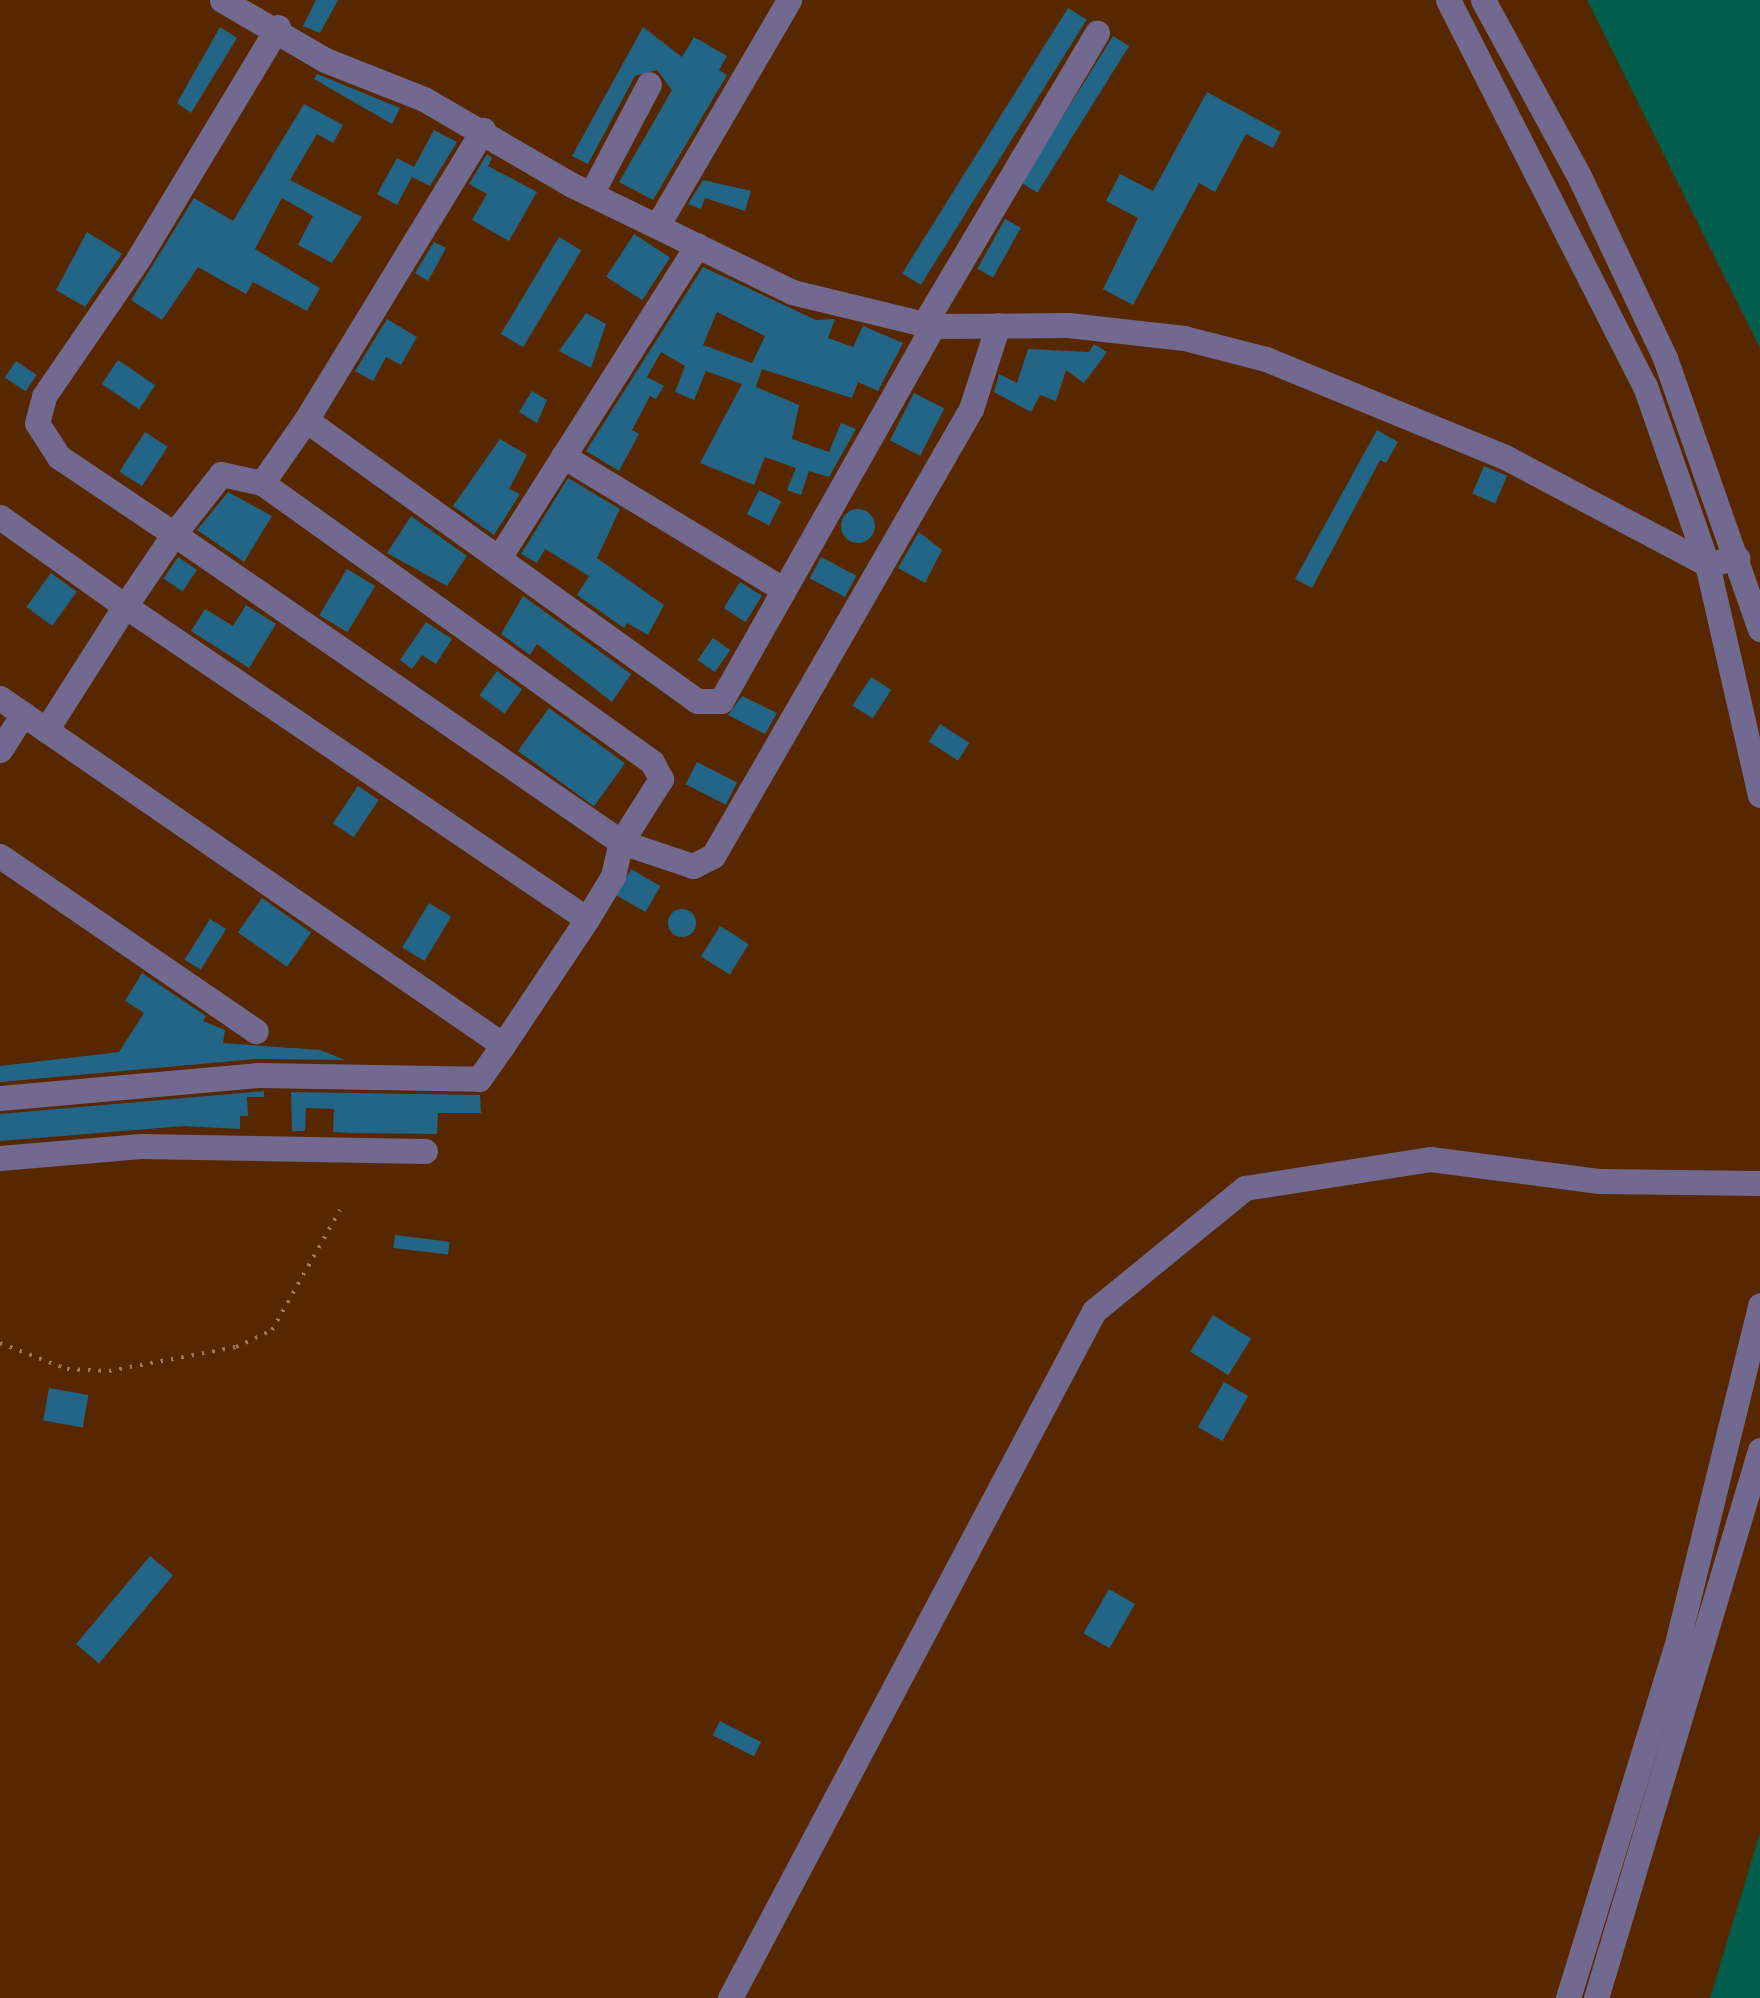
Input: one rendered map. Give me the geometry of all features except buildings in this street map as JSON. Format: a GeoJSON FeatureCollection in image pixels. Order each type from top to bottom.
{"type":"FeatureCollection","features":[{"type":"Feature","properties":{"kind":"street"},"geometry":{"type":"LineString","coordinates":[[222,0],[278,27],[325,60],[483,130],[591,194],[792,292],[928,325],[1068,325],[1184,338],[1266,359],[1505,457],[1707,564],[1737,558]]}},
{"type":"Feature","properties":{"kind":"street"},"geometry":{"type":"LineString","coordinates":[[657,226],[789,0]]}},
{"type":"Feature","properties":{"kind":"street"},"geometry":{"type":"LineString","coordinates":[[1448,0],[1645,386],[1707,564],[1760,795]]}},
{"type":"Feature","properties":{"kind":"street"},"geometry":{"type":"LineString","coordinates":[[1483,0],[1579,176],[1665,358],[1760,630]]}},
{"type":"Feature","properties":{"kind":"street"},"geometry":{"type":"LineString","coordinates":[[278,27],[38,410],[39,435],[59,458],[621,842],[693,866],[714,856],[971,408],[998,325]]}},
{"type":"Feature","properties":{"kind":"street"},"geometry":{"type":"LineString","coordinates":[[306,420],[697,700],[721,701],[928,325],[1097,33]]}},
{"type":"Feature","properties":{"kind":"street"},"geometry":{"type":"LineString","coordinates":[[591,194],[649,84]]}},
{"type":"Feature","properties":{"kind":"street"},"geometry":{"type":"LineString","coordinates":[[262,483],[306,420],[483,130]]}},
{"type":"Feature","properties":{"kind":"street"},"geometry":{"type":"LineString","coordinates":[[500,556],[697,244]]}},
{"type":"Feature","properties":{"kind":"street"},"geometry":{"type":"LineString","coordinates":[[563,456],[784,590]]}},
{"type":"Feature","properties":{"kind":"street"},"geometry":{"type":"LineString","coordinates":[[0,1098],[258,1075],[479,1080],[606,892],[621,842],[662,779],[652,762],[262,483],[221,474],[174,534],[46,730]]}},
{"type":"Feature","properties":{"kind":"street"},"geometry":{"type":"LineString","coordinates":[[0,517],[587,919]]}},
{"type":"Feature","properties":{"kind":"street"},"geometry":{"type":"LineString","coordinates":[[0,698],[502,1045]]}},
{"type":"Feature","properties":{"kind":"street"},"geometry":{"type":"LineString","coordinates":[[0,750],[23,714]]}},
{"type":"Feature","properties":{"kind":"street"},"geometry":{"type":"LineString","coordinates":[[0,856],[256,1031]]}},
{"type":"Feature","properties":{"kind":"street"},"geometry":{"type":"LineString","coordinates":[[0,1158],[140,1146],[425,1151]]}},
{"type":"Feature","properties":{"kind":"street"},"geometry":{"type":"LineString","coordinates":[[730,1998],[1094,1311],[1245,1188],[1430,1159],[1600,1181],[1760,1183]]}},
{"type":"Feature","properties":{"kind":"street"},"geometry":{"type":"LineString","coordinates":[[1568,1998],[1676,1648],[1760,1305]]}},
{"type":"Feature","properties":{"kind":"street"},"geometry":{"type":"LineString","coordinates":[[1596,1998],[1760,1450]]}},
{"type":"Feature","properties":{"kind":"path"},"geometry":{"type":"LineString","coordinates":[[0,1342],[67,1368],[109,1370],[236,1347],[272,1330],[340,1210]]}},
{"type":"Feature","properties":{"kind":"water"},"geometry":{"type":"Polygon","coordinates":[[[1587,0],[1760,0],[1760,348],[1587,0]]]}},
{"type":"Feature","properties":{"kind":"water"},"geometry":{"type":"Polygon","coordinates":[[[1760,1833],[1760,1998],[1710,1998],[1760,1833]]]}}]}
